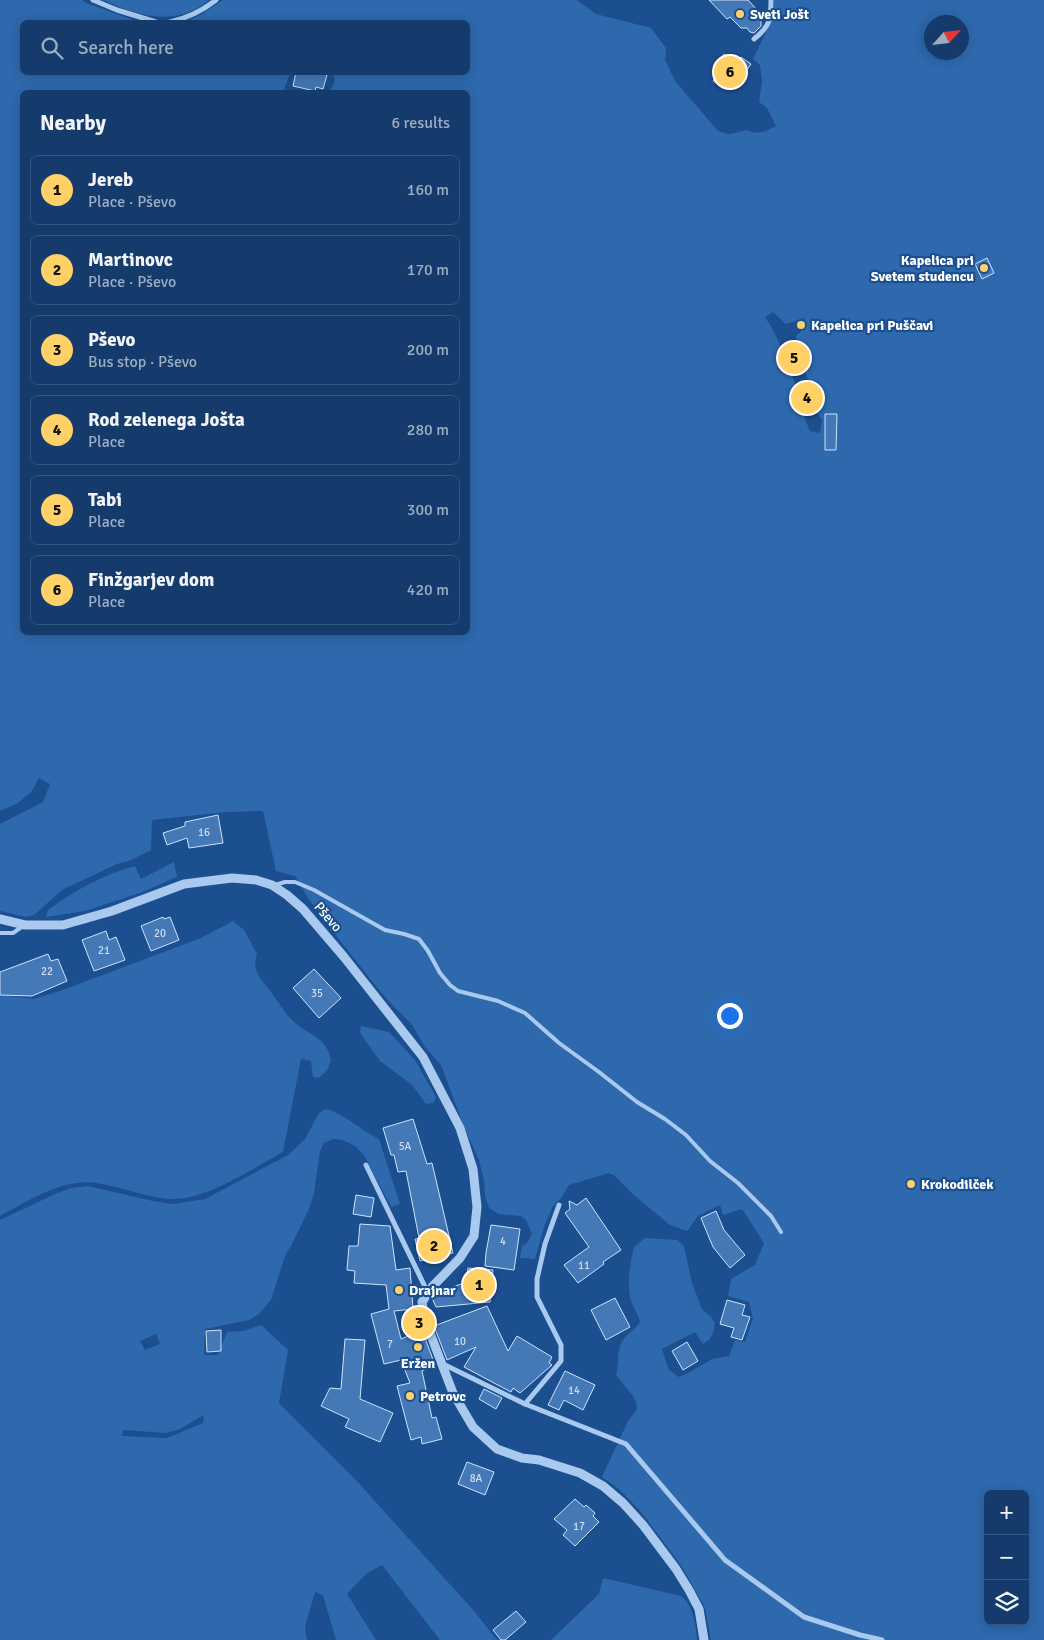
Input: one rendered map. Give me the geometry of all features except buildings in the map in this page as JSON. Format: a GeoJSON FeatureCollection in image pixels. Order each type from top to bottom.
{"type":"FeatureCollection","features":[{"type":"Feature","properties":{"kind":"street"},"geometry":{"type":"LineString","coordinates":[[93,0],[150,20]]}},
{"type":"Feature","properties":{"kind":"street"},"geometry":{"type":"LineString","coordinates":[[179,20],[204,9],[216,0]]}},
{"type":"Feature","properties":{"kind":"street"},"geometry":{"type":"LineString","coordinates":[[754,39],[764,30],[771,18],[771,0]]}},
{"type":"Feature","properties":{"kind":"street","name":"Pševo"},"geometry":{"type":"LineString","coordinates":[[0,918],[25,925],[63,925],[112,911],[184,884],[214,879],[256,880],[272,885],[287,895],[316,924],[423,1057],[460,1128],[473,1169],[477,1207],[474,1236],[460,1258],[428,1293]]}},
{"type":"Feature","properties":{"kind":"street"},"geometry":{"type":"LineString","coordinates":[[366,1165],[428,1293],[422,1302],[425,1320],[453,1393],[473,1427],[497,1449],[522,1458],[539,1460],[580,1473],[602,1486],[623,1504],[643,1525],[676,1569],[689,1590],[699,1609],[704,1640]]}},
{"type":"Feature","properties":{"kind":"street"},"geometry":{"type":"LineString","coordinates":[[525,1404],[562,1361],[560,1345],[537,1297],[537,1279],[545,1244],[559,1205]]}},
{"type":"Feature","properties":{"kind":"street"},"geometry":{"type":"LineString","coordinates":[[442,1364],[525,1404],[626,1444],[725,1560],[804,1617],[882,1640]]}},
{"type":"Feature","properties":{"kind":"lane"},"geometry":{"type":"LineString","coordinates":[[272,885],[295,882],[314,890],[385,930],[419,939],[440,973],[450,985],[458,991],[498,1002],[525,1013],[559,1043],[637,1102],[686,1135],[710,1161],[738,1183],[771,1216],[781,1232]]}},
{"type":"Feature","properties":{"kind":"lane"},"geometry":{"type":"LineString","coordinates":[[0,933],[13,933],[25,925]]}},
{"type":"Feature","properties":{"kind":"shaded area"},"geometry":{"type":"Polygon","coordinates":[[[0,0],[82,0],[133,20],[20,20],[20,75],[289,75],[284,89],[288,90],[20,90],[20,635],[470,635],[470,90],[331,90],[335,80],[333,75],[470,75],[470,20],[190,20],[223,0],[577,0],[596,14],[651,28],[666,48],[665,60],[675,81],[717,130],[729,134],[747,130],[754,133],[762,132],[776,126],[767,108],[759,102],[762,81],[760,65],[753,59],[774,16],[774,0],[1044,0],[1044,1640],[711,1640],[705,1608],[681,1565],[641,1512],[619,1489],[602,1477],[628,1421],[637,1409],[632,1395],[616,1375],[621,1343],[640,1322],[632,1304],[629,1290],[630,1268],[634,1247],[645,1238],[677,1240],[684,1246],[692,1283],[702,1309],[715,1323],[709,1340],[703,1344],[695,1332],[662,1349],[669,1370],[679,1377],[712,1359],[729,1356],[735,1340],[745,1342],[753,1318],[749,1302],[728,1296],[731,1279],[755,1265],[764,1243],[742,1209],[723,1215],[720,1205],[698,1216],[687,1231],[670,1225],[635,1196],[615,1176],[609,1173],[569,1185],[561,1198],[553,1206],[545,1224],[535,1259],[520,1258],[522,1246],[527,1243],[532,1234],[526,1220],[521,1216],[499,1214],[489,1208],[479,1160],[464,1127],[441,1065],[425,1047],[411,1023],[375,985],[335,934],[308,898],[295,876],[276,871],[263,811],[225,812],[152,820],[151,850],[62,890],[34,915],[26,917],[0,911],[0,824],[43,802],[50,784],[39,778],[31,792],[18,803],[0,811],[0,0]],[[773,312],[765,317],[786,359],[810,431],[820,433],[822,420],[817,412],[796,336],[806,327],[804,318],[786,324],[773,312]]]}},
{"type":"Feature","properties":{"kind":"shaded area"},"geometry":{"type":"Polygon","coordinates":[[[103,0],[209,0],[196,9],[170,17],[130,11],[103,0]]]}},
{"type":"Feature","properties":{"kind":"shaded area"},"geometry":{"type":"Polygon","coordinates":[[[174,862],[177,877],[140,893],[85,911],[46,917],[48,910],[58,903],[90,884],[123,869],[135,866],[141,879],[174,862]]]}},
{"type":"Feature","properties":{"kind":"shaded area"},"geometry":{"type":"Polygon","coordinates":[[[233,921],[244,930],[257,954],[255,967],[259,976],[291,1019],[325,1045],[331,1059],[328,1069],[319,1078],[313,1077],[311,1061],[301,1059],[283,1152],[223,1185],[186,1198],[152,1197],[107,1185],[84,1182],[59,1187],[46,1192],[0,1216],[0,995],[33,999],[60,991],[201,938],[233,921]]]}},
{"type":"Feature","properties":{"kind":"shaded area"},"geometry":{"type":"Polygon","coordinates":[[[361,1026],[389,1032],[415,1060],[436,1097],[433,1103],[426,1104],[412,1085],[380,1061],[360,1033],[361,1026]]]}},
{"type":"Feature","properties":{"kind":"shaded area"},"geometry":{"type":"Polygon","coordinates":[[[326,1109],[333,1111],[379,1139],[400,1204],[391,1207],[364,1155],[355,1146],[343,1140],[333,1139],[324,1143],[320,1151],[314,1193],[309,1209],[285,1256],[271,1300],[259,1314],[249,1320],[205,1329],[204,1355],[218,1355],[227,1332],[243,1331],[261,1325],[288,1350],[279,1403],[354,1478],[474,1611],[497,1640],[440,1640],[382,1565],[366,1574],[347,1594],[376,1640],[336,1640],[323,1595],[315,1592],[305,1627],[307,1640],[0,1640],[0,1220],[55,1194],[71,1188],[88,1186],[173,1204],[205,1199],[288,1155],[305,1139],[319,1113],[326,1109]],[[156,1334],[140,1341],[145,1350],[160,1344],[156,1334]],[[204,1415],[178,1430],[165,1433],[123,1430],[122,1436],[167,1438],[203,1423],[204,1415]]]}},
{"type":"Feature","properties":{"kind":"shaded area"},"geometry":{"type":"Polygon","coordinates":[[[603,1578],[681,1596],[691,1610],[695,1622],[697,1640],[551,1640],[599,1594],[603,1578]]]}},
{"type":"Feature","properties":{"kind":"place","name":"Sveti Jošt"},"geometry":{"type":"Point","coordinates":[740,14]}},
{"type":"Feature","properties":{"kind":"place","name":"Finžgarjev dom"},"geometry":{"type":"Point","coordinates":[730,72]}},
{"type":"Feature","properties":{"kind":"place","name":"Kapelica pri Svetem studencu"},"geometry":{"type":"Point","coordinates":[984,268]}},
{"type":"Feature","properties":{"kind":"place","name":"Kapelica pri Puščavi"},"geometry":{"type":"Point","coordinates":[801,325]}},
{"type":"Feature","properties":{"kind":"place","name":"Tabi"},"geometry":{"type":"Point","coordinates":[794,358]}},
{"type":"Feature","properties":{"kind":"place","name":"Rod zelenega Jošta"},"geometry":{"type":"Point","coordinates":[807,398]}},
{"type":"Feature","properties":{"kind":"place","name":"Krokodilček"},"geometry":{"type":"Point","coordinates":[911,1184]}},
{"type":"Feature","properties":{"kind":"place","name":"Martinovc"},"geometry":{"type":"Point","coordinates":[434,1246]}},
{"type":"Feature","properties":{"kind":"place","name":"Jereb"},"geometry":{"type":"Point","coordinates":[479,1285]}},
{"type":"Feature","properties":{"kind":"place","name":"Drajnar"},"geometry":{"type":"Point","coordinates":[399,1290]}},
{"type":"Feature","properties":{"kind":"place","name":"Pševo"},"geometry":{"type":"Point","coordinates":[419,1323]}},
{"type":"Feature","properties":{"kind":"place","name":"Eržen"},"geometry":{"type":"Point","coordinates":[418,1347]}},
{"type":"Feature","properties":{"kind":"place","name":"Petrovc"},"geometry":{"type":"Point","coordinates":[410,1396]}}]}
